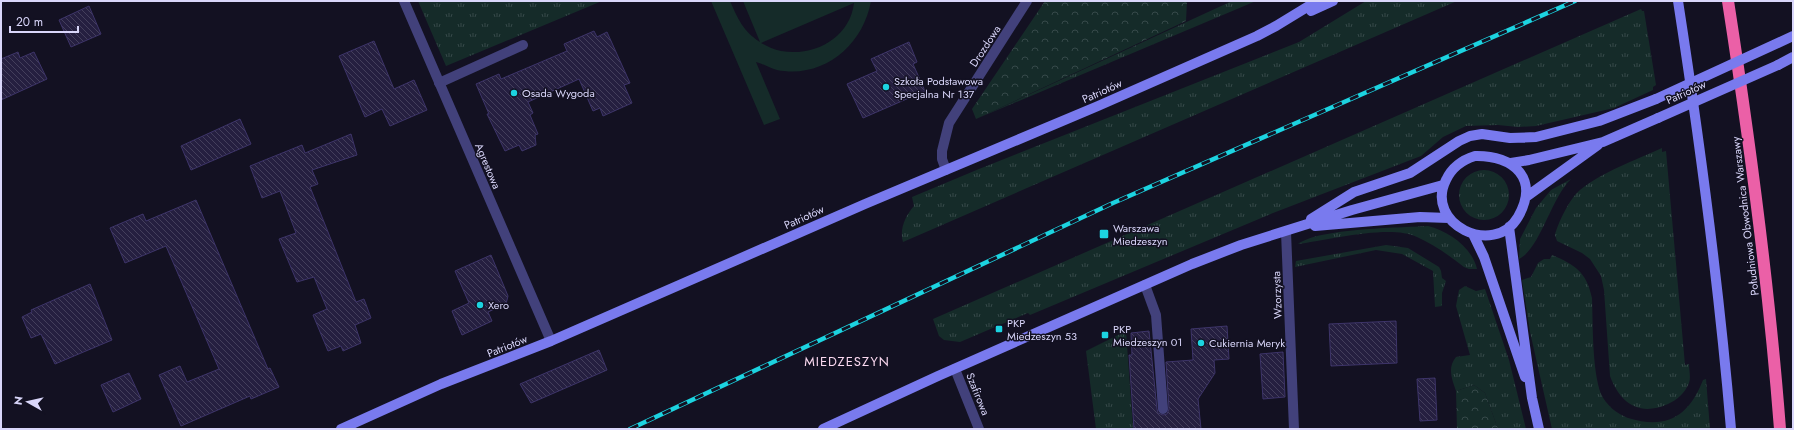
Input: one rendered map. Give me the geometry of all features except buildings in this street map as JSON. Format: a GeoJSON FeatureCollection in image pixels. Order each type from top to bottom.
{"type":"FeatureCollection","features":[{"type":"Feature","properties":{"kind":"highway","name":"Południowa Obwodnica Warszawy"},"geometry":{"type":"LineString","coordinates":[[1728,1],[1750,145],[1760,223],[1780,429]]}},
{"type":"Feature","properties":{"kind":"main road","name":"Patriotów"},"geometry":{"type":"LineString","coordinates":[[1276,26],[1306,1]]}},
{"type":"Feature","properties":{"kind":"main road","name":"Patriotów"},"geometry":{"type":"LineString","coordinates":[[341,429],[441,384],[550,341],[1098,106],[1276,26],[1317,1]]}},
{"type":"Feature","properties":{"kind":"main road"},"geometry":{"type":"LineString","coordinates":[[1276,26],[1333,1]]}},
{"type":"Feature","properties":{"kind":"main road"},"geometry":{"type":"LineString","coordinates":[[1678,1],[1706,200],[1723,336],[1731,429]]}},
{"type":"Feature","properties":{"kind":"main road"},"geometry":{"type":"LineString","coordinates":[[1296,228],[1354,192],[1410,173],[1459,141],[1470,136],[1482,134],[1510,138],[1536,137],[1599,122],[1656,99],[1793,36]]}},
{"type":"Feature","properties":{"kind":"main road","name":"Patriotów"},"geometry":{"type":"LineString","coordinates":[[1511,163],[1603,142],[1793,57]]}},
{"type":"Feature","properties":{"kind":"main road","name":"Patriotów"},"geometry":{"type":"LineString","coordinates":[[1778,65],[1793,60]]}},
{"type":"Feature","properties":{"kind":"main road","name":"Patriotów"},"geometry":{"type":"LineString","coordinates":[[1526,196],[1603,142]]}},
{"type":"Feature","properties":{"kind":"main road"},"geometry":{"type":"LineString","coordinates":[[1488,156],[1511,163],[1523,178],[1526,196],[1513,224],[1497,234],[1489,236],[1473,234],[1459,228],[1449,218],[1442,203],[1443,185],[1450,172],[1467,158],[1488,156]]}},
{"type":"Feature","properties":{"kind":"main road"},"geometry":{"type":"LineString","coordinates":[[823,429],[1145,285],[1241,245],[1352,210],[1443,185]]}},
{"type":"Feature","properties":{"kind":"main road"},"geometry":{"type":"LineString","coordinates":[[1296,228],[1413,218],[1449,218]]}},
{"type":"Feature","properties":{"kind":"main road"},"geometry":{"type":"LineString","coordinates":[[1509,227],[1532,398],[1539,429]]}},
{"type":"Feature","properties":{"kind":"main road"},"geometry":{"type":"LineString","coordinates":[[1473,234],[1484,257],[1532,398]]}},
{"type":"Feature","properties":{"kind":"street","name":"Agrestowa"},"geometry":{"type":"LineString","coordinates":[[404,1],[550,341]]}},
{"type":"Feature","properties":{"kind":"street","name":"Drozdowa"},"geometry":{"type":"LineString","coordinates":[[946,170],[942,159],[942,151],[949,123],[1027,1]]}},
{"type":"Feature","properties":{"kind":"street"},"geometry":{"type":"LineString","coordinates":[[439,83],[523,45]]}},
{"type":"Feature","properties":{"kind":"street","name":"Wzorzysta"},"geometry":{"type":"LineString","coordinates":[[1286,232],[1294,429]]}},
{"type":"Feature","properties":{"kind":"street"},"geometry":{"type":"LineString","coordinates":[[1145,285],[1156,315],[1163,409]]}},
{"type":"Feature","properties":{"kind":"street","name":"Szafirowa"},"geometry":{"type":"LineString","coordinates":[[955,369],[980,429]]}},
{"type":"Feature","properties":{"kind":"green space"},"geometry":{"type":"Polygon","coordinates":[[[418,1],[602,1],[446,66],[418,1]]]}},
{"type":"Feature","properties":{"kind":"green space"},"geometry":{"type":"Polygon","coordinates":[[[711,1],[730,1],[745,29],[760,42],[743,1],[871,1],[867,17],[850,45],[838,56],[825,64],[810,69],[794,71],[777,70],[756,62],[780,119],[764,125],[711,1]],[[854,3],[761,43],[778,50],[793,52],[818,48],[838,35],[846,26],[854,3]]]}},
{"type":"Feature","properties":{"kind":"green space"},"geometry":{"type":"Polygon","coordinates":[[[1045,1],[1187,1],[1186,21],[976,119],[972,109],[1045,1]]]}},
{"type":"Feature","properties":{"kind":"green space"},"geometry":{"type":"Polygon","coordinates":[[[1232,1],[1256,1],[976,119],[1232,1]]]}},
{"type":"Feature","properties":{"kind":"green space"},"geometry":{"type":"Polygon","coordinates":[[[1366,1],[1457,1],[903,242],[902,232],[904,222],[914,206],[912,197],[1299,42],[1366,1]]]}},
{"type":"Feature","properties":{"kind":"green space"},"geometry":{"type":"Polygon","coordinates":[[[1641,9],[1644,11],[1656,85],[1653,87],[1653,90],[1614,108],[1536,126],[1466,126],[1443,137],[1421,156],[1273,213],[1030,315],[1028,313],[960,342],[944,340],[939,336],[933,319],[1641,9]]]}},
{"type":"Feature","properties":{"kind":"green space"},"geometry":{"type":"Polygon","coordinates":[[[1662,148],[1662,152],[1666,151],[1685,365],[1689,364],[1690,378],[1685,390],[1678,398],[1658,408],[1648,409],[1632,405],[1625,400],[1619,394],[1610,376],[1604,290],[1601,276],[1590,259],[1582,253],[1557,241],[1555,235],[1565,211],[1572,199],[1580,190],[1609,172],[1662,148]]]}},
{"type":"Feature","properties":{"kind":"green space"},"geometry":{"type":"Polygon","coordinates":[[[1484,170],[1493,172],[1504,181],[1509,195],[1507,204],[1498,215],[1484,220],[1475,218],[1464,209],[1459,195],[1461,186],[1470,175],[1484,170]]]}},
{"type":"Feature","properties":{"kind":"green space"},"geometry":{"type":"Polygon","coordinates":[[[1571,179],[1557,198],[1533,245],[1519,259],[1520,239],[1536,208],[1551,190],[1571,179]]]}},
{"type":"Feature","properties":{"kind":"green space"},"geometry":{"type":"Polygon","coordinates":[[[1428,226],[1436,228],[1451,236],[1465,247],[1477,269],[1469,269],[1464,267],[1429,243],[1406,233],[1376,232],[1298,244],[1323,235],[1341,232],[1379,228],[1428,226]]]}},
{"type":"Feature","properties":{"kind":"green space"},"geometry":{"type":"Polygon","coordinates":[[[1386,245],[1408,248],[1439,267],[1442,278],[1446,281],[1442,293],[1442,306],[1435,307],[1433,271],[1402,254],[1376,250],[1295,267],[1296,261],[1386,245]]]}},
{"type":"Feature","properties":{"kind":"green space"},"geometry":{"type":"Polygon","coordinates":[[[1552,255],[1567,262],[1578,270],[1583,275],[1590,289],[1592,298],[1596,373],[1601,394],[1609,405],[1616,412],[1628,418],[1654,422],[1665,421],[1675,417],[1691,403],[1703,380],[1706,379],[1710,429],[1552,429],[1530,332],[1522,280],[1531,277],[1538,263],[1544,259],[1550,259],[1552,255]]]}},
{"type":"Feature","properties":{"kind":"green space"},"geometry":{"type":"Polygon","coordinates":[[[1465,286],[1476,291],[1485,289],[1509,360],[1526,429],[1498,429],[1485,393],[1474,385],[1456,391],[1451,374],[1453,361],[1456,357],[1470,355],[1456,306],[1459,290],[1465,286]]]}},
{"type":"Feature","properties":{"kind":"green space"},"geometry":{"type":"Polygon","coordinates":[[[1126,331],[1133,429],[1096,429],[1086,351],[1126,331]]]}},
{"type":"Feature","properties":{"kind":"green space"},"geometry":{"type":"Polygon","coordinates":[[[1474,385],[1485,393],[1498,429],[1457,429],[1456,391],[1474,385]]]}},
{"type":"Feature","properties":{"kind":"railway"},"geometry":{"type":"LineString","coordinates":[[630,429],[1113,203],[1575,1]]}},
{"type":"Feature","properties":{"kind":"place","name":"Szkoła Podstawowa Specjalna Nr 137"},"geometry":{"type":"Point","coordinates":[886,87]}},
{"type":"Feature","properties":{"kind":"place","name":"Osada Wygoda"},"geometry":{"type":"Point","coordinates":[514,93]}},
{"type":"Feature","properties":{"kind":"place","name":"Warszawa Miedzeszyn"},"geometry":{"type":"Point","coordinates":[1104,234]}},
{"type":"Feature","properties":{"kind":"place","name":"Xero"},"geometry":{"type":"Point","coordinates":[480,305]}},
{"type":"Feature","properties":{"kind":"place","name":"PKP Miedzeszyn 53"},"geometry":{"type":"Point","coordinates":[999,329]}},
{"type":"Feature","properties":{"kind":"place","name":"PKP Miedzeszyn 01"},"geometry":{"type":"Point","coordinates":[1105,335]}},
{"type":"Feature","properties":{"kind":"place","name":"Cukiernia Meryk"},"geometry":{"type":"Point","coordinates":[1201,343]}},
{"type":"Feature","properties":{"kind":"district","name":"MIEDZESZYN"},"geometry":{"type":"Point","coordinates":[847,361]}}]}
